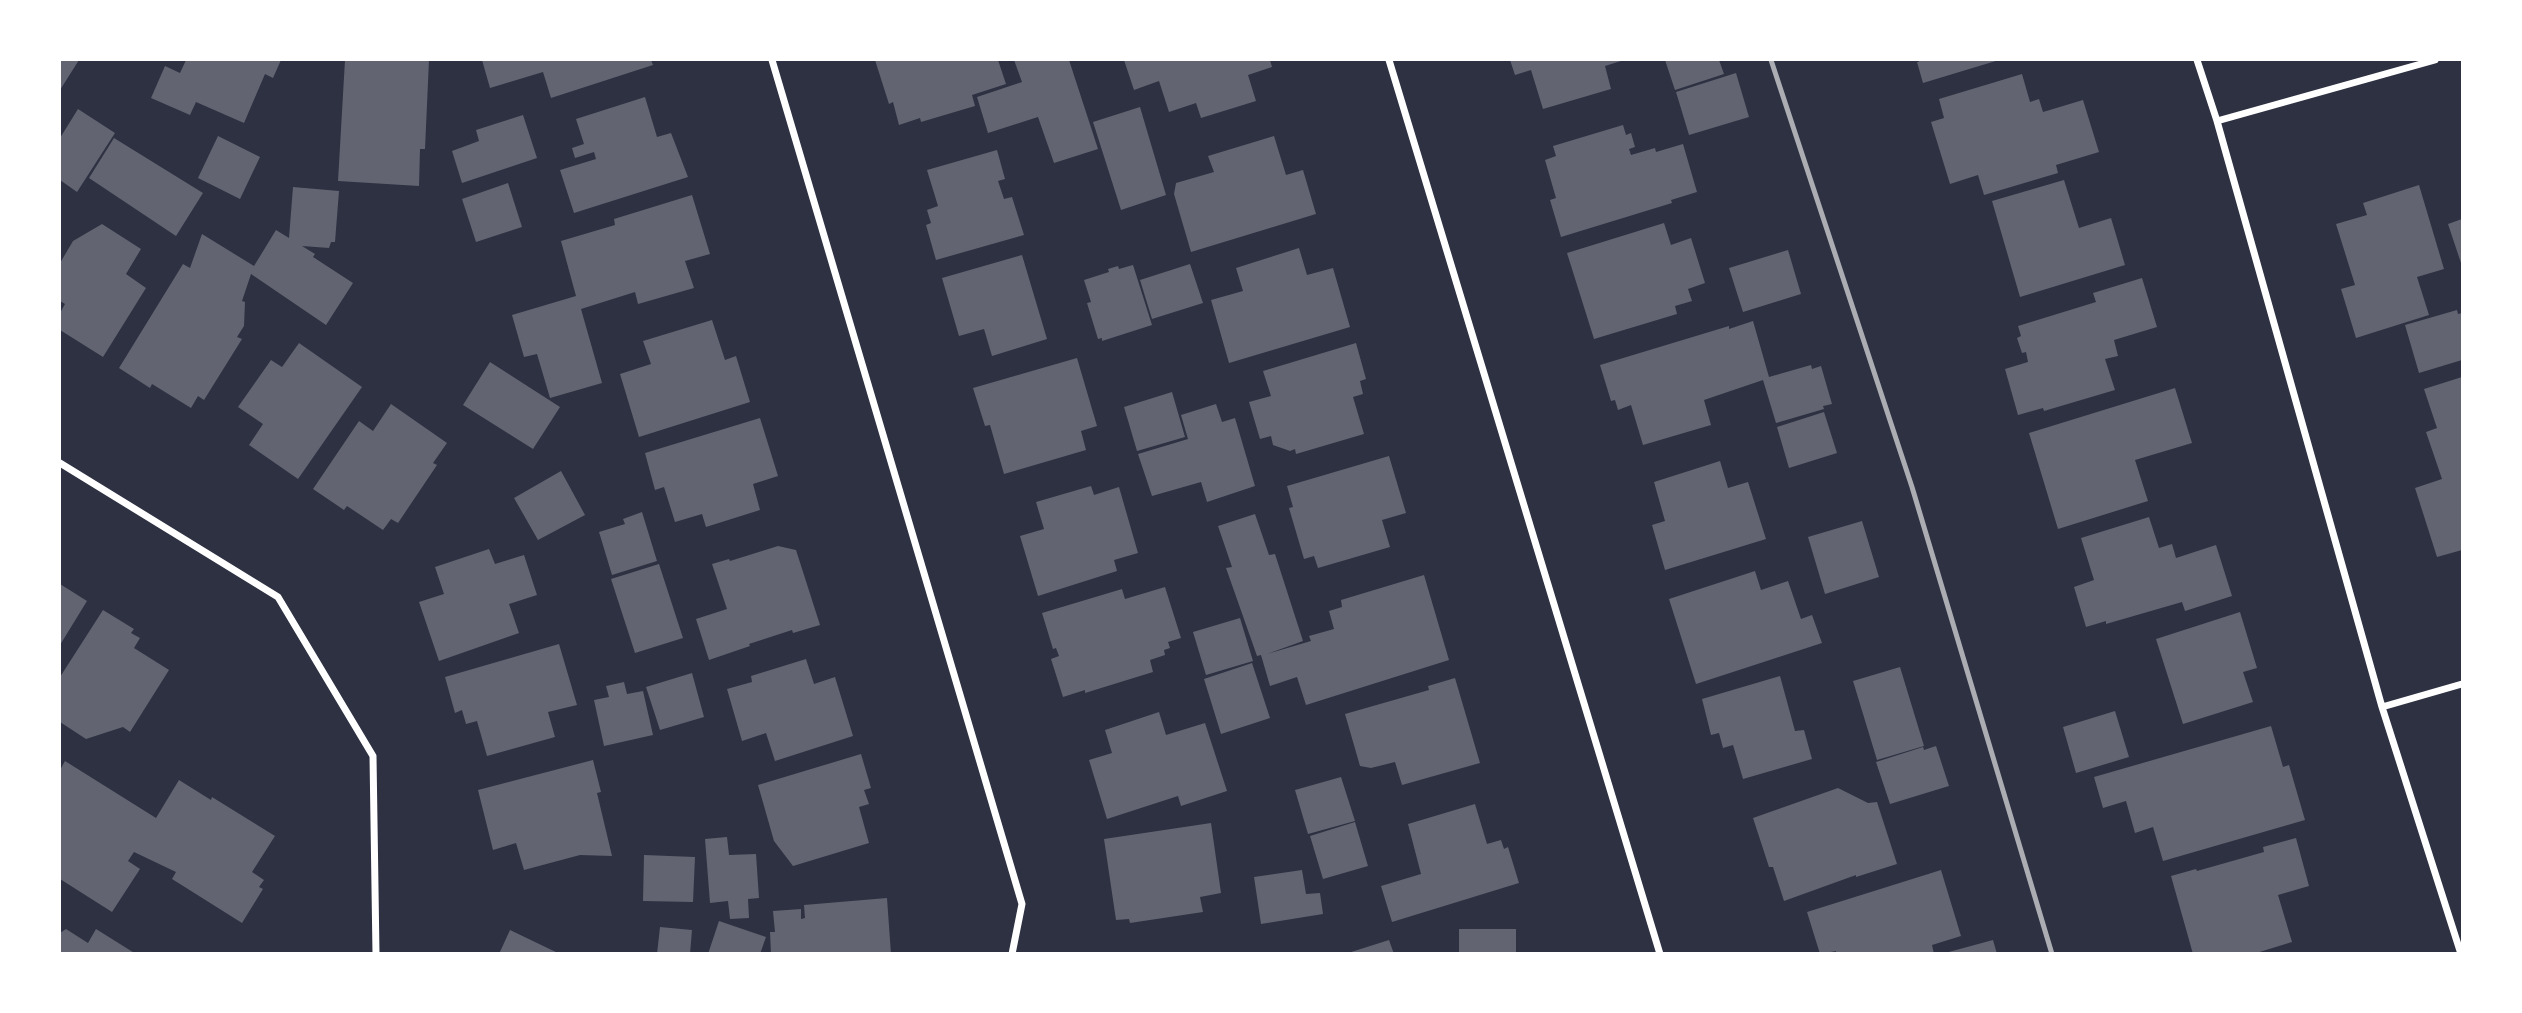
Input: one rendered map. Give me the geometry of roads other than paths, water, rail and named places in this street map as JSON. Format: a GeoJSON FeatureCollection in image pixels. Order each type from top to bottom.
{"type":"FeatureCollection","features":[{"type":"Feature","properties":{"kind":"street"},"geometry":{"type":"LineString","coordinates":[[772,60],[1022,904],[1012,954]]}},
{"type":"Feature","properties":{"kind":"street"},"geometry":{"type":"LineString","coordinates":[[1389,60],[1660,954]]}},
{"type":"Feature","properties":{"kind":"street"},"geometry":{"type":"LineString","coordinates":[[2197,60],[2217,121],[2382,707],[2461,954]]}},
{"type":"Feature","properties":{"kind":"street"},"geometry":{"type":"LineString","coordinates":[[2217,121],[2435,60]]}},
{"type":"Feature","properties":{"kind":"street"},"geometry":{"type":"LineString","coordinates":[[60,463],[278,597],[373,755],[376,954]]}},
{"type":"Feature","properties":{"kind":"street"},"geometry":{"type":"LineString","coordinates":[[2382,707],[2462,684]]}},
{"type":"Feature","properties":{"kind":"railway"},"geometry":{"type":"LineString","coordinates":[[1771,60],[1912,487],[2052,954]]}}]}
